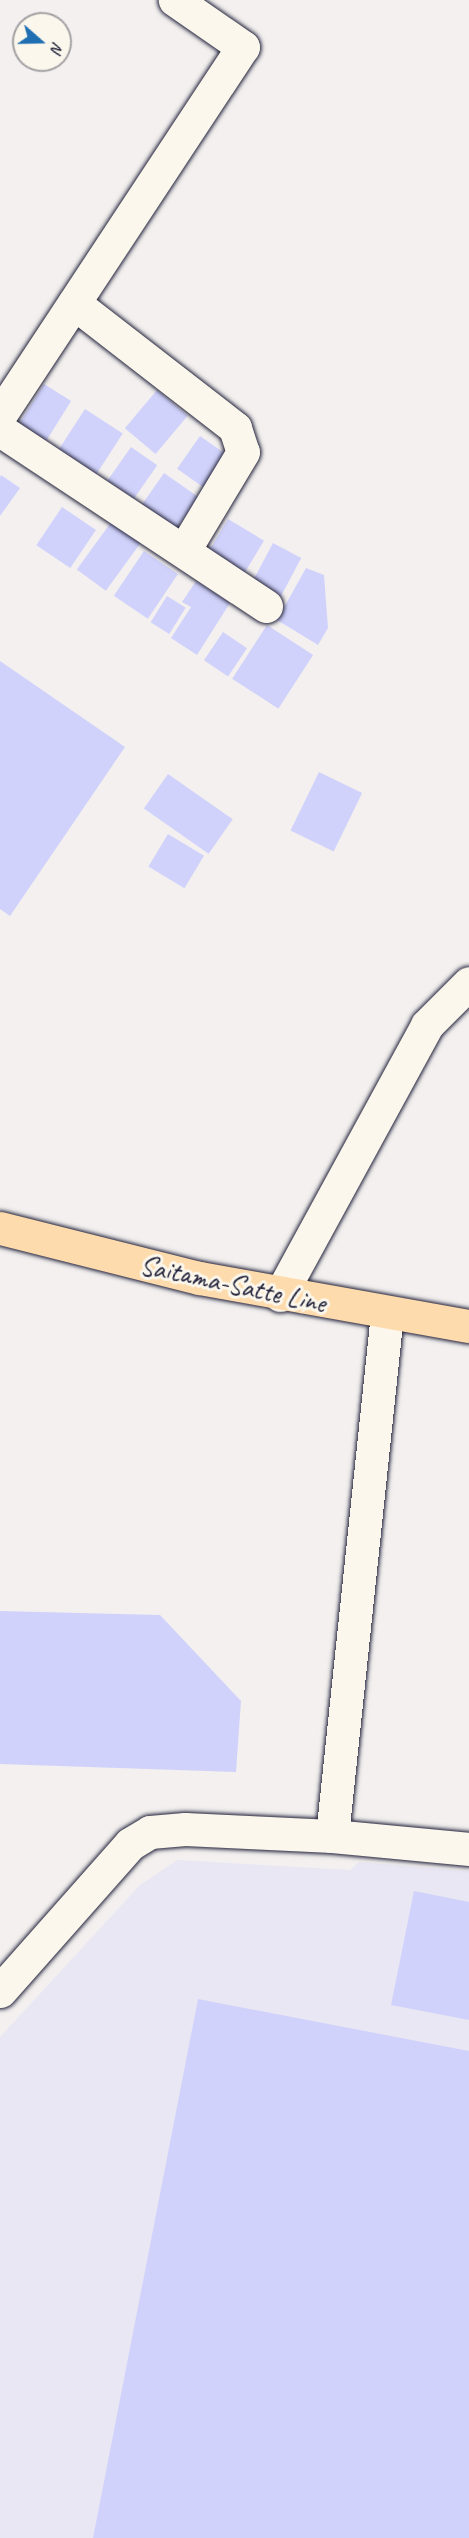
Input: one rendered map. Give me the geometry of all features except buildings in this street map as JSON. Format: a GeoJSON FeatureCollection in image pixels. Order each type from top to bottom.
{"type":"FeatureCollection","features":[{"type":"Feature","properties":{"kind":"main road","name":"Saitama-Satte Line"},"geometry":{"type":"LineString","coordinates":[[0,1228],[106,1257],[280,1295],[469,1326]]}},
{"type":"Feature","properties":{"kind":"street"},"geometry":{"type":"LineString","coordinates":[[0,415],[243,47],[175,0]]}},
{"type":"Feature","properties":{"kind":"street"},"geometry":{"type":"LineString","coordinates":[[74,303],[235,428],[243,452],[184,550]]}},
{"type":"Feature","properties":{"kind":"street"},"geometry":{"type":"LineString","coordinates":[[0,430],[266,606]]}},
{"type":"Feature","properties":{"kind":"street"},"geometry":{"type":"LineString","coordinates":[[280,1295],[427,1025],[469,983]]}},
{"type":"Feature","properties":{"kind":"street"},"geometry":{"type":"LineString","coordinates":[[332,1836],[387,1314]]}},
{"type":"Feature","properties":{"kind":"street"},"geometry":{"type":"LineString","coordinates":[[0,1991],[130,1844],[150,1832],[184,1829],[332,1836],[469,1849]]}},
{"type":"Feature","properties":{"kind":"shaded area"},"geometry":{"type":"Polygon","coordinates":[[[177,1860],[350,1870],[359,1862],[469,1871],[469,2538],[0,2538],[0,2037],[140,1885],[177,1860]]]}}]}
